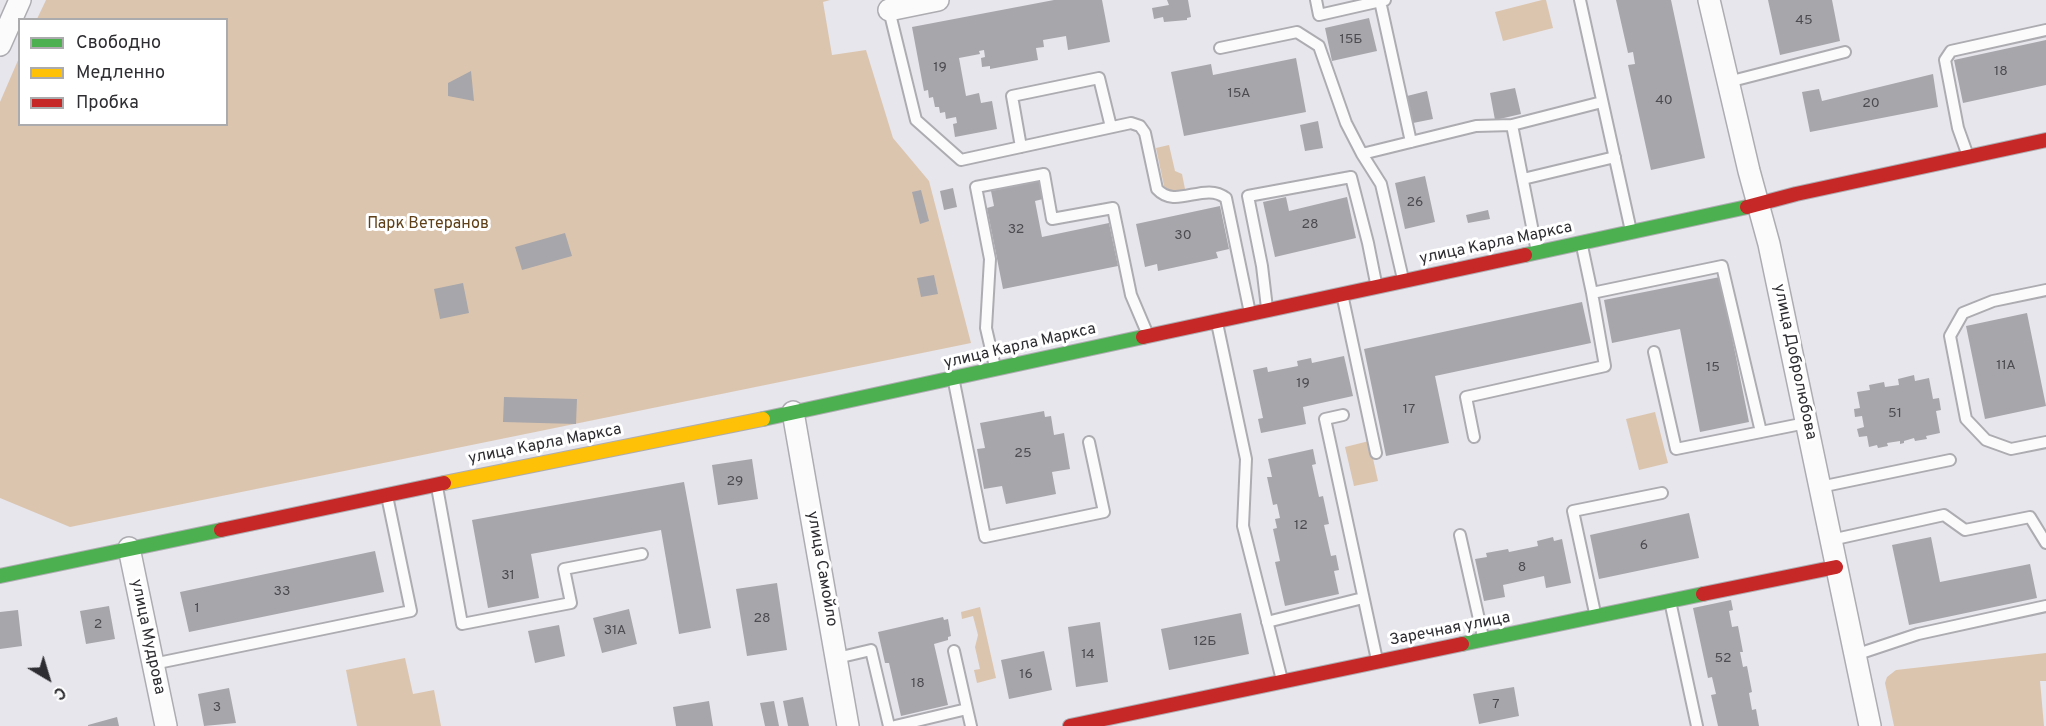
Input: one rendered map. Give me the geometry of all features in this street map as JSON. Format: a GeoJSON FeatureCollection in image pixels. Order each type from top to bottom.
{"type":"FeatureCollection","features":[{"type":"Feature","properties":{"kind":"street"},"geometry":{"type":"LineString","coordinates":[[889,10],[938,0]]}},
{"type":"Feature","properties":{"kind":"street","name":"улица Добролюбова"},"geometry":{"type":"LineString","coordinates":[[1709,0],[1769,244],[1870,726]]}},
{"type":"Feature","properties":{"kind":"street"},"geometry":{"type":"LineString","coordinates":[[0,45],[17,1]]}},
{"type":"Feature","properties":{"kind":"street","name":"улица Карла Маркса"},"geometry":{"type":"LineString","coordinates":[[0,576],[996,369],[2046,140]]}},
{"type":"Feature","properties":{"kind":"street","name":"улица Самойло"},"geometry":{"type":"LineString","coordinates":[[793,412],[848,726]]}},
{"type":"Feature","properties":{"kind":"street","name":"улица Мудрова"},"geometry":{"type":"LineString","coordinates":[[129,548],[166,726]]}},
{"type":"Feature","properties":{"kind":"street","name":"Заречная улица"},"geometry":{"type":"LineString","coordinates":[[1070,726],[1836,567]]}},
{"type":"Feature","properties":{"kind":"lane"},"geometry":{"type":"LineString","coordinates":[[1316,0],[1319,15],[1383,1],[1411,142]]}},
{"type":"Feature","properties":{"kind":"lane"},"geometry":{"type":"LineString","coordinates":[[1580,0],[1631,232]]}},
{"type":"Feature","properties":{"kind":"lane"},"geometry":{"type":"LineString","coordinates":[[889,10],[916,120],[961,160],[1131,123],[1143,130],[1157,189],[1164,196],[1172,198],[1212,191],[1226,198],[1250,313]]}},
{"type":"Feature","properties":{"kind":"lane"},"geometry":{"type":"LineString","coordinates":[[1969,157],[1958,128],[1945,60],[1951,51],[2046,30]]}},
{"type":"Feature","properties":{"kind":"lane"},"geometry":{"type":"LineString","coordinates":[[1220,48],[1297,32],[1319,46],[1346,123],[1381,184],[1403,280]]}},
{"type":"Feature","properties":{"kind":"lane"},"geometry":{"type":"LineString","coordinates":[[1728,82],[1845,52]]}},
{"type":"Feature","properties":{"kind":"lane"},"geometry":{"type":"LineString","coordinates":[[1021,147],[1012,96],[1099,78],[1111,127]]}},
{"type":"Feature","properties":{"kind":"lane"},"geometry":{"type":"LineString","coordinates":[[1362,154],[1476,126],[1512,125],[1602,102]]}},
{"type":"Feature","properties":{"kind":"lane"},"geometry":{"type":"LineString","coordinates":[[1512,125],[1538,252]]}},
{"type":"Feature","properties":{"kind":"lane"},"geometry":{"type":"LineString","coordinates":[[1523,179],[1615,157]]}},
{"type":"Feature","properties":{"kind":"lane"},"geometry":{"type":"LineString","coordinates":[[996,369],[986,328],[990,259],[976,187],[1044,174],[1052,219],[1113,208],[1131,295],[1148,335]]}},
{"type":"Feature","properties":{"kind":"lane"},"geometry":{"type":"LineString","coordinates":[[1267,310],[1262,266],[1248,196],[1351,177],[1368,243],[1376,286]]}},
{"type":"Feature","properties":{"kind":"lane"},"geometry":{"type":"LineString","coordinates":[[1474,437],[1466,397],[1605,366],[1581,243]]}},
{"type":"Feature","properties":{"kind":"lane"},"geometry":{"type":"LineString","coordinates":[[1592,293],[1722,266],[1761,432]]}},
{"type":"Feature","properties":{"kind":"lane"},"geometry":{"type":"LineString","coordinates":[[2046,290],[1993,301],[1963,313],[1950,336],[1966,419],[1986,440],[2011,449],[2046,442]]}},
{"type":"Feature","properties":{"kind":"lane"},"geometry":{"type":"LineString","coordinates":[[1342,294],[1376,453]]}},
{"type":"Feature","properties":{"kind":"lane"},"geometry":{"type":"LineString","coordinates":[[1216,321],[1246,459],[1244,526],[1282,681]]}},
{"type":"Feature","properties":{"kind":"lane"},"geometry":{"type":"LineString","coordinates":[[1654,352],[1676,449],[1806,423]]}},
{"type":"Feature","properties":{"kind":"lane"},"geometry":{"type":"LineString","coordinates":[[953,378],[985,537],[1104,512],[1089,442]]}},
{"type":"Feature","properties":{"kind":"lane"},"geometry":{"type":"LineString","coordinates":[[1343,415],[1324,419],[1377,661]]}},
{"type":"Feature","properties":{"kind":"lane"},"geometry":{"type":"LineString","coordinates":[[1820,487],[1950,460]]}},
{"type":"Feature","properties":{"kind":"lane"},"geometry":{"type":"LineString","coordinates":[[436,484],[462,624],[571,603],[564,569],[642,555]]}},
{"type":"Feature","properties":{"kind":"lane"},"geometry":{"type":"LineString","coordinates":[[1596,617],[1573,511],[1662,493]]}},
{"type":"Feature","properties":{"kind":"lane"},"geometry":{"type":"LineString","coordinates":[[153,664],[411,611],[387,494]]}},
{"type":"Feature","properties":{"kind":"lane"},"geometry":{"type":"LineString","coordinates":[[1831,540],[1944,515],[1965,530],[2030,518],[2046,543]]}},
{"type":"Feature","properties":{"kind":"lane"},"geometry":{"type":"LineString","coordinates":[[1460,535],[1484,640]]}},
{"type":"Feature","properties":{"kind":"lane"},"geometry":{"type":"LineString","coordinates":[[1267,621],[1363,598]]}},
{"type":"Feature","properties":{"kind":"lane"},"geometry":{"type":"LineString","coordinates":[[1670,601],[1696,726]]}},
{"type":"Feature","properties":{"kind":"lane"},"geometry":{"type":"LineString","coordinates":[[1855,655],[1918,634],[2046,606]]}},
{"type":"Feature","properties":{"kind":"lane"},"geometry":{"type":"LineString","coordinates":[[837,658],[872,650],[889,726]]}},
{"type":"Feature","properties":{"kind":"lane"},"geometry":{"type":"LineString","coordinates":[[954,651],[971,726]]}},
{"type":"Feature","properties":{"kind":"lane"},"geometry":{"type":"LineString","coordinates":[[895,726],[967,709]]}},
{"type":"Feature","properties":{"kind":"green space","name":"Парк Ветеранов"},"geometry":{"type":"Polygon","coordinates":[[[46,0],[830,0],[823,2],[832,55],[866,50],[893,138],[929,181],[971,343],[70,527],[0,498],[0,102],[18,60],[18,126],[228,126],[228,18],[37,18],[46,0]]]}},
{"type":"Feature","properties":{"kind":"green space"},"geometry":{"type":"Polygon","coordinates":[[[1546,0],[1553,28],[1503,41],[1495,12],[1546,0]]]}},
{"type":"Feature","properties":{"kind":"green space"},"geometry":{"type":"Polygon","coordinates":[[[1169,145],[1175,171],[1182,174],[1185,189],[1171,191],[1164,186],[1156,148],[1169,145]]]}},
{"type":"Feature","properties":{"kind":"green space"},"geometry":{"type":"Polygon","coordinates":[[[1655,412],[1668,463],[1639,470],[1626,419],[1655,412]]]}},
{"type":"Feature","properties":{"kind":"green space"},"geometry":{"type":"Polygon","coordinates":[[[1369,441],[1378,481],[1354,486],[1345,447],[1369,441]]]}},
{"type":"Feature","properties":{"kind":"green space"},"geometry":{"type":"Polygon","coordinates":[[[980,607],[996,678],[977,683],[974,670],[980,669],[975,647],[978,635],[973,616],[962,619],[961,612],[980,607]]]}},
{"type":"Feature","properties":{"kind":"green space"},"geometry":{"type":"Polygon","coordinates":[[[2046,653],[2046,681],[2040,681],[2044,726],[1894,726],[1885,683],[1887,677],[1896,670],[2046,653]]]}},
{"type":"Feature","properties":{"kind":"green space"},"geometry":{"type":"Polygon","coordinates":[[[405,658],[413,694],[434,690],[441,726],[357,726],[346,670],[405,658]]]}},
{"type":"Feature","properties":{"kind":"building"},"geometry":{"type":"Polygon","coordinates":[[[1054,0],[1102,0],[1110,42],[1068,50],[1066,36],[1043,40],[1044,47],[1036,48],[1038,60],[990,69],[990,66],[982,67],[981,58],[985,57],[984,50],[979,51],[980,54],[959,58],[966,96],[979,93],[981,103],[992,101],[997,129],[955,137],[953,124],[957,123],[956,117],[946,119],[945,112],[940,113],[939,107],[935,107],[933,97],[929,98],[928,90],[924,91],[912,27],[1054,0]]]}},
{"type":"Feature","properties":{"kind":"building"},"geometry":{"type":"Polygon","coordinates":[[[1167,0],[1188,0],[1191,17],[1187,20],[1164,22],[1163,17],[1154,19],[1152,8],[1169,5],[1167,0]]]}},
{"type":"Feature","properties":{"kind":"building"},"geometry":{"type":"Polygon","coordinates":[[[1616,0],[1671,0],[1705,158],[1651,170],[1628,65],[1635,64],[1633,52],[1628,53],[1616,0]]]}},
{"type":"Feature","properties":{"kind":"building"},"geometry":{"type":"Polygon","coordinates":[[[1768,0],[1832,0],[1840,41],[1780,55],[1768,0]]]}},
{"type":"Feature","properties":{"kind":"building"},"geometry":{"type":"Polygon","coordinates":[[[1369,18],[1377,51],[1332,61],[1325,28],[1369,18]]]}},
{"type":"Feature","properties":{"kind":"building"},"geometry":{"type":"Polygon","coordinates":[[[2046,40],[2046,85],[1963,103],[1954,60],[2046,40]]]}},
{"type":"Feature","properties":{"kind":"building"},"geometry":{"type":"Polygon","coordinates":[[[1296,58],[1306,112],[1184,136],[1171,72],[1211,64],[1213,75],[1296,58]]]}},
{"type":"Feature","properties":{"kind":"building"},"geometry":{"type":"Polygon","coordinates":[[[471,71],[474,101],[448,96],[448,83],[471,71]]]}},
{"type":"Feature","properties":{"kind":"building"},"geometry":{"type":"Polygon","coordinates":[[[1933,74],[1938,107],[1810,132],[1802,92],[1819,89],[1822,101],[1933,74]]]}},
{"type":"Feature","properties":{"kind":"building"},"geometry":{"type":"Polygon","coordinates":[[[1515,88],[1521,114],[1495,120],[1490,93],[1515,88]]]}},
{"type":"Feature","properties":{"kind":"building"},"geometry":{"type":"Polygon","coordinates":[[[1427,91],[1433,119],[1413,123],[1407,96],[1427,91]]]}},
{"type":"Feature","properties":{"kind":"building"},"geometry":{"type":"Polygon","coordinates":[[[1318,121],[1323,148],[1305,151],[1300,125],[1318,121]]]}},
{"type":"Feature","properties":{"kind":"building"},"geometry":{"type":"Polygon","coordinates":[[[1425,176],[1435,222],[1405,229],[1395,183],[1425,176]]]}},
{"type":"Feature","properties":{"kind":"building"},"geometry":{"type":"Polygon","coordinates":[[[1039,181],[1043,199],[1035,201],[1042,237],[1109,223],[1118,266],[1003,289],[987,208],[994,206],[991,191],[1039,181]]]}},
{"type":"Feature","properties":{"kind":"building"},"geometry":{"type":"Polygon","coordinates":[[[953,188],[957,207],[944,210],[940,191],[953,188]]]}},
{"type":"Feature","properties":{"kind":"building"},"geometry":{"type":"Polygon","coordinates":[[[921,190],[929,221],[920,224],[912,192],[921,190]]]}},
{"type":"Feature","properties":{"kind":"building"},"geometry":{"type":"Polygon","coordinates":[[[1286,197],[1289,211],[1347,197],[1356,238],[1275,257],[1263,202],[1286,197]]]}},
{"type":"Feature","properties":{"kind":"building"},"geometry":{"type":"Polygon","coordinates":[[[1220,206],[1229,249],[1216,252],[1218,258],[1158,271],[1157,264],[1145,267],[1136,224],[1220,206]]]}},
{"type":"Feature","properties":{"kind":"building"},"geometry":{"type":"Polygon","coordinates":[[[1488,210],[1490,219],[1468,223],[1466,215],[1488,210]]]}},
{"type":"Feature","properties":{"kind":"building"},"geometry":{"type":"Polygon","coordinates":[[[565,233],[572,256],[522,270],[515,247],[565,233]]]}},
{"type":"Feature","properties":{"kind":"building"},"geometry":{"type":"Polygon","coordinates":[[[934,275],[938,294],[921,297],[917,278],[934,275]]]}},
{"type":"Feature","properties":{"kind":"building"},"geometry":{"type":"Polygon","coordinates":[[[1720,277],[1749,422],[1700,432],[1680,329],[1612,343],[1604,300],[1720,277]]]}},
{"type":"Feature","properties":{"kind":"building"},"geometry":{"type":"Polygon","coordinates":[[[463,283],[469,313],[440,319],[434,289],[463,283]]]}},
{"type":"Feature","properties":{"kind":"building"},"geometry":{"type":"Polygon","coordinates":[[[1582,302],[1591,343],[1435,376],[1449,443],[1386,456],[1364,349],[1582,302]]]}},
{"type":"Feature","properties":{"kind":"building"},"geometry":{"type":"Polygon","coordinates":[[[2027,313],[2046,406],[1985,419],[1966,326],[2027,313]]]}},
{"type":"Feature","properties":{"kind":"building"},"geometry":{"type":"Polygon","coordinates":[[[1344,356],[1353,396],[1303,407],[1306,424],[1261,433],[1258,419],[1263,418],[1253,370],[1267,367],[1268,372],[1298,366],[1297,361],[1311,358],[1312,363],[1344,356]]]}},
{"type":"Feature","properties":{"kind":"building"},"geometry":{"type":"Polygon","coordinates":[[[1914,375],[1915,381],[1929,378],[1933,399],[1939,398],[1941,410],[1936,411],[1940,433],[1926,436],[1927,439],[1915,441],[1914,438],[1900,444],[1900,441],[1887,443],[1888,446],[1878,448],[1877,445],[1869,447],[1867,436],[1859,437],[1857,429],[1864,427],[1862,416],[1855,417],[1854,409],[1860,408],[1857,392],[1870,390],[1869,385],[1884,382],[1885,387],[1899,385],[1898,379],[1914,375]]]}},
{"type":"Feature","properties":{"kind":"building"},"geometry":{"type":"Polygon","coordinates":[[[504,397],[577,399],[576,424],[503,422],[504,397]]]}},
{"type":"Feature","properties":{"kind":"building"},"geometry":{"type":"Polygon","coordinates":[[[1044,411],[1045,417],[1051,416],[1054,435],[1064,433],[1070,469],[1052,472],[1056,494],[1006,504],[1002,486],[984,489],[977,449],[985,448],[980,423],[1044,411]]]}},
{"type":"Feature","properties":{"kind":"building"},"geometry":{"type":"Polygon","coordinates":[[[1313,449],[1316,464],[1312,465],[1319,497],[1323,496],[1329,524],[1324,525],[1331,556],[1336,555],[1339,570],[1334,571],[1339,594],[1285,606],[1275,562],[1280,561],[1273,529],[1277,528],[1275,519],[1280,518],[1277,504],[1273,505],[1267,477],[1272,477],[1268,459],[1313,449]]]}},
{"type":"Feature","properties":{"kind":"building"},"geometry":{"type":"Polygon","coordinates":[[[752,459],[758,499],[718,505],[712,465],[752,459]]]}},
{"type":"Feature","properties":{"kind":"building"},"geometry":{"type":"Polygon","coordinates":[[[684,482],[711,628],[679,634],[661,530],[531,554],[539,598],[488,608],[472,520],[684,482]]]}},
{"type":"Feature","properties":{"kind":"building"},"geometry":{"type":"Polygon","coordinates":[[[1689,513],[1699,558],[1599,579],[1590,535],[1689,513]]]}},
{"type":"Feature","properties":{"kind":"building"},"geometry":{"type":"Polygon","coordinates":[[[1553,537],[1554,541],[1562,539],[1571,583],[1546,588],[1544,576],[1503,585],[1505,597],[1484,601],[1475,559],[1487,557],[1486,553],[1508,549],[1509,552],[1538,546],[1537,541],[1553,537]]]}},
{"type":"Feature","properties":{"kind":"building"},"geometry":{"type":"Polygon","coordinates":[[[1931,537],[1940,582],[2030,564],[2037,598],[1909,625],[1892,545],[1931,537]]]}},
{"type":"Feature","properties":{"kind":"building"},"geometry":{"type":"Polygon","coordinates":[[[375,551],[384,592],[189,632],[180,592],[375,551]]]}},
{"type":"Feature","properties":{"kind":"building"},"geometry":{"type":"Polygon","coordinates":[[[777,583],[787,650],[747,656],[736,589],[777,583]]]}},
{"type":"Feature","properties":{"kind":"building"},"geometry":{"type":"Polygon","coordinates":[[[1731,600],[1733,610],[1729,611],[1732,627],[1738,626],[1743,652],[1740,652],[1743,667],[1747,666],[1752,692],[1749,693],[1752,710],[1756,709],[1759,726],[1718,726],[1711,695],[1716,694],[1712,677],[1708,678],[1693,608],[1731,600]]]}},
{"type":"Feature","properties":{"kind":"building"},"geometry":{"type":"Polygon","coordinates":[[[109,606],[115,639],[86,644],[80,611],[109,606]]]}},
{"type":"Feature","properties":{"kind":"building"},"geometry":{"type":"Polygon","coordinates":[[[629,609],[637,644],[602,653],[593,618],[629,609]]]}},
{"type":"Feature","properties":{"kind":"building"},"geometry":{"type":"Polygon","coordinates":[[[18,610],[22,646],[0,649],[0,612],[18,610]]]}},
{"type":"Feature","properties":{"kind":"building"},"geometry":{"type":"Polygon","coordinates":[[[1241,613],[1249,654],[1169,670],[1161,629],[1241,613]]]}},
{"type":"Feature","properties":{"kind":"building"},"geometry":{"type":"Polygon","coordinates":[[[943,617],[944,620],[948,619],[951,636],[948,640],[934,644],[948,705],[901,716],[889,663],[885,663],[878,632],[943,617]]]}},
{"type":"Feature","properties":{"kind":"building"},"geometry":{"type":"Polygon","coordinates":[[[1100,622],[1108,682],[1076,687],[1068,627],[1100,622]]]}},
{"type":"Feature","properties":{"kind":"building"},"geometry":{"type":"Polygon","coordinates":[[[559,625],[565,656],[535,663],[528,631],[559,625]]]}},
{"type":"Feature","properties":{"kind":"building"},"geometry":{"type":"Polygon","coordinates":[[[1044,651],[1052,690],[1009,699],[1001,660],[1044,651]]]}},
{"type":"Feature","properties":{"kind":"building"},"geometry":{"type":"Polygon","coordinates":[[[1514,687],[1519,716],[1479,724],[1473,694],[1514,687]]]}},
{"type":"Feature","properties":{"kind":"building"},"geometry":{"type":"Polygon","coordinates":[[[229,688],[236,723],[204,726],[198,694],[229,688]]]}},
{"type":"Feature","properties":{"kind":"building"},"geometry":{"type":"Polygon","coordinates":[[[803,697],[809,726],[788,726],[783,701],[803,697]]]}},
{"type":"Feature","properties":{"kind":"building"},"geometry":{"type":"Polygon","coordinates":[[[709,701],[713,726],[676,726],[673,707],[709,701]]]}},
{"type":"Feature","properties":{"kind":"building"},"geometry":{"type":"Polygon","coordinates":[[[774,701],[779,726],[765,726],[760,703],[774,701]]]}},
{"type":"Feature","properties":{"kind":"building"},"geometry":{"type":"Polygon","coordinates":[[[117,717],[119,726],[88,726],[88,725],[117,717]]]}},
{"type":"Feature","properties":{"kind":"traffic: fast"},"geometry":{"type":"LineString","coordinates":[[1525,255],[1747,207]]}},
{"type":"Feature","properties":{"kind":"traffic: fast"},"geometry":{"type":"LineString","coordinates":[[763,419],[1143,337]]}},
{"type":"Feature","properties":{"kind":"traffic: fast"},"geometry":{"type":"LineString","coordinates":[[0,576],[221,530]]}},
{"type":"Feature","properties":{"kind":"traffic: fast"},"geometry":{"type":"LineString","coordinates":[[1462,644],[1703,594]]}},
{"type":"Feature","properties":{"kind":"traffic: slow"},"geometry":{"type":"LineString","coordinates":[[444,483],[763,419]]}},
{"type":"Feature","properties":{"kind":"traffic: jam"},"geometry":{"type":"LineString","coordinates":[[1747,207],[1796,194],[2046,140]]}},
{"type":"Feature","properties":{"kind":"traffic: jam"},"geometry":{"type":"LineString","coordinates":[[1143,337],[1525,255]]}},
{"type":"Feature","properties":{"kind":"traffic: jam"},"geometry":{"type":"LineString","coordinates":[[221,530],[444,483]]}},
{"type":"Feature","properties":{"kind":"traffic: jam"},"geometry":{"type":"LineString","coordinates":[[1703,594],[1836,567]]}},
{"type":"Feature","properties":{"kind":"traffic: jam"},"geometry":{"type":"LineString","coordinates":[[1070,726],[1462,644]]}}]}
